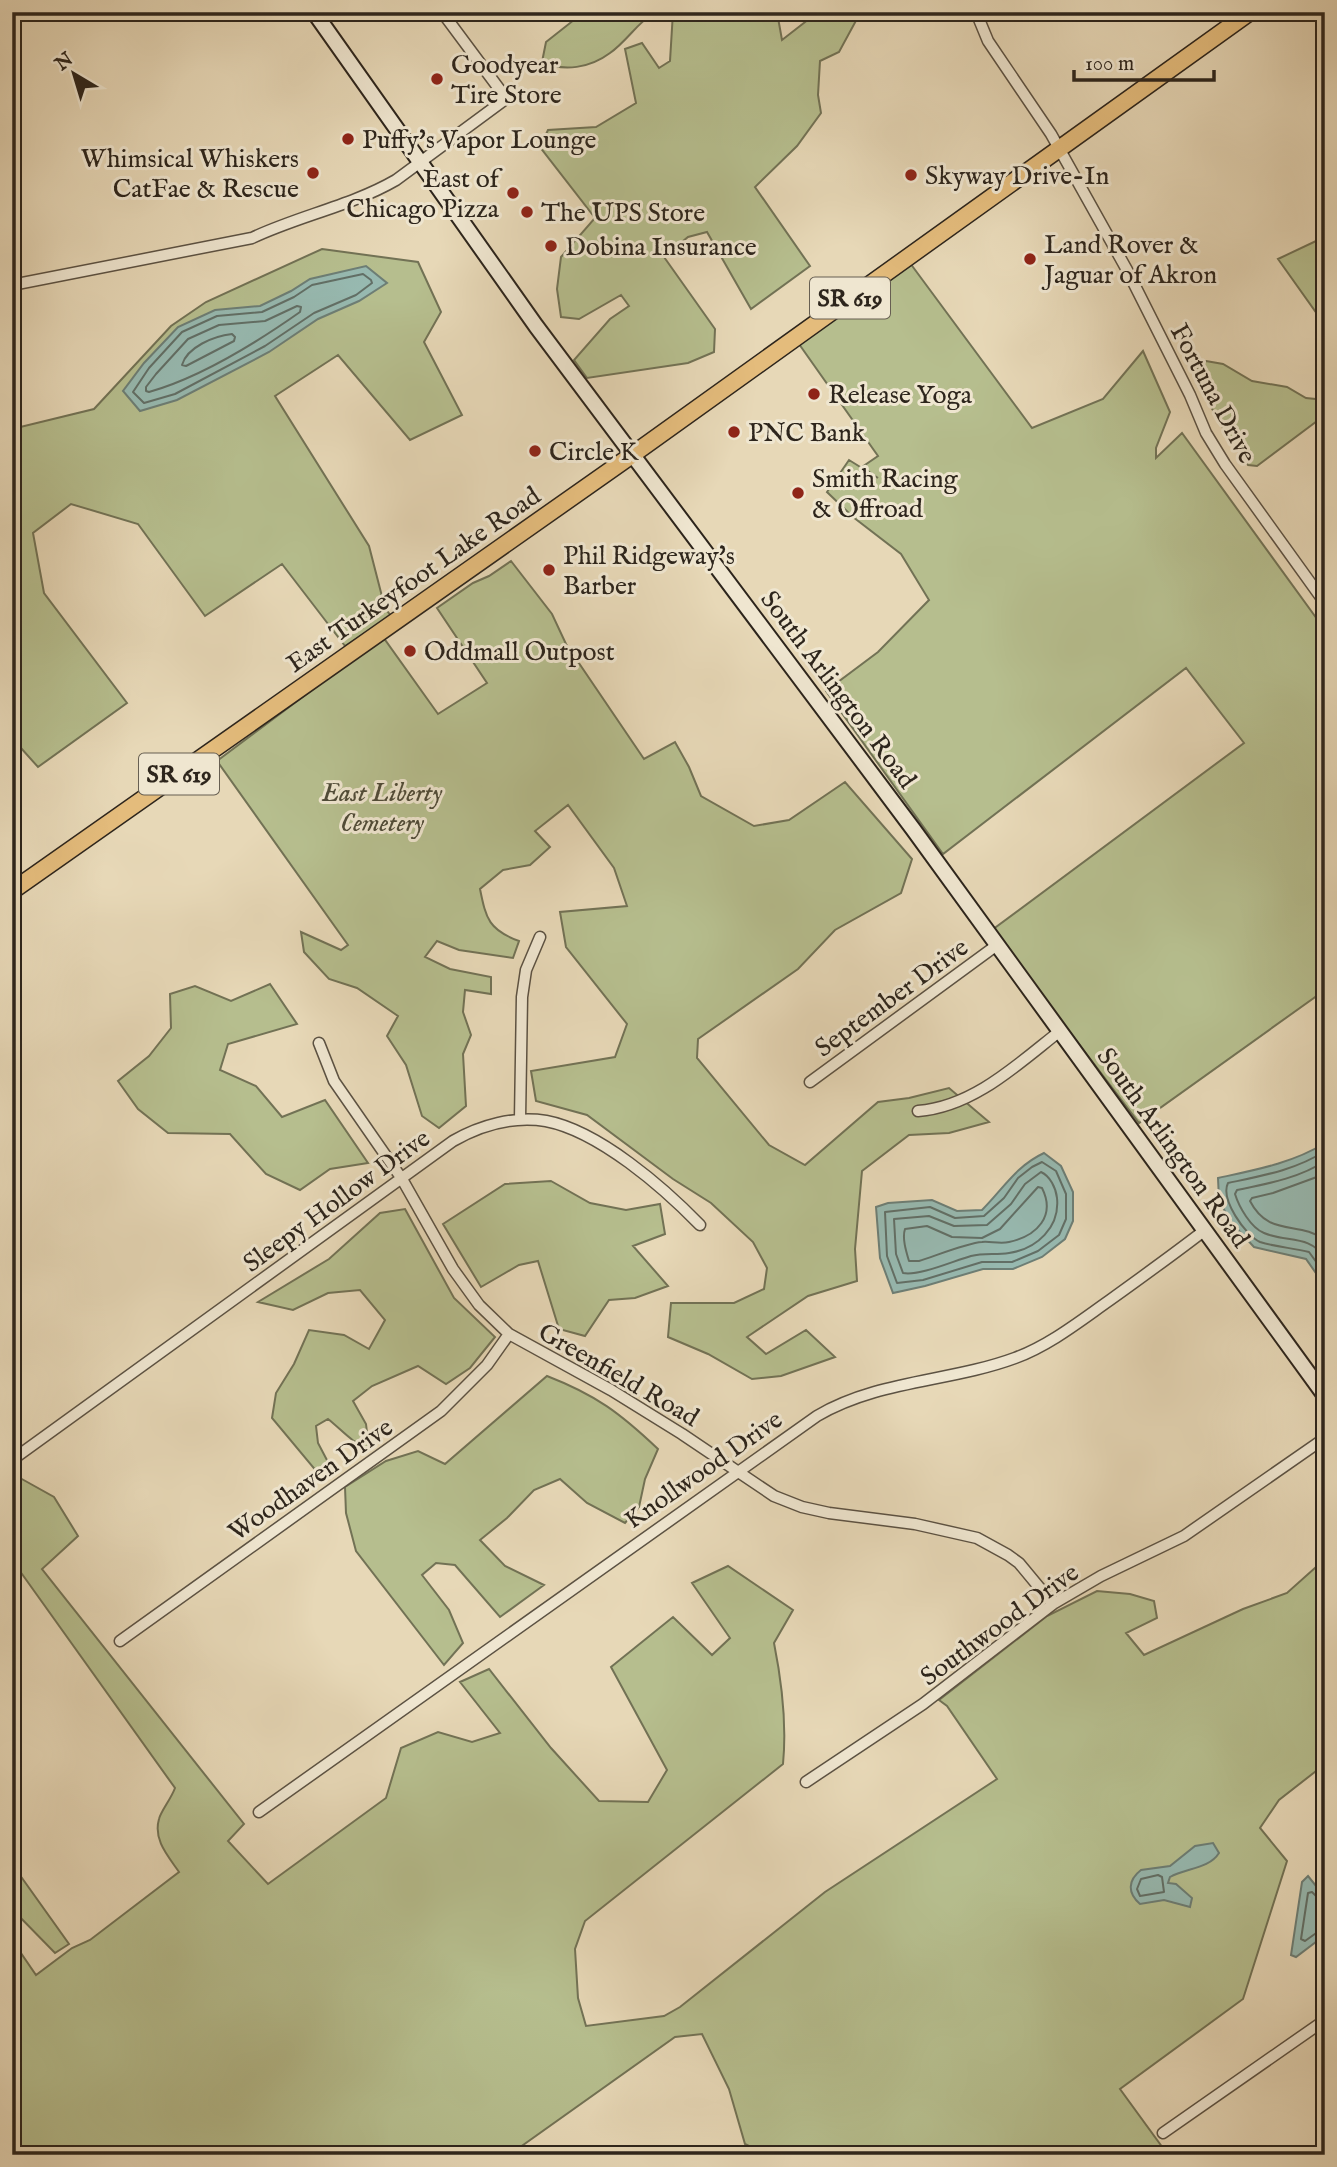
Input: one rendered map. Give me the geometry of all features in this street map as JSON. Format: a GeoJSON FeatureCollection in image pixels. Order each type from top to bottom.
{"type":"FeatureCollection","features":[{"type":"Feature","properties":{"kind":"main road","name":"South Arlington Road"},"geometry":{"type":"LineString","coordinates":[[314,12],[536,326],[913,829],[1325,1396]]}},
{"type":"Feature","properties":{"kind":"main road","name":"East Turkeyfoot Lake Road"},"geometry":{"type":"LineString","coordinates":[[12,891],[632,455],[1250,12]]}},
{"type":"Feature","properties":{"kind":"street"},"geometry":{"type":"LineString","coordinates":[[12,285],[252,238],[276,226],[376,191],[421,163],[503,101],[500,90],[442,12]]}},
{"type":"Feature","properties":{"kind":"street","name":"Fortuna Drive"},"geometry":{"type":"LineString","coordinates":[[976,12],[988,41],[1059,148],[1160,335],[1212,444],[1325,603]]}},
{"type":"Feature","properties":{"kind":"street"},"geometry":{"type":"LineString","coordinates":[[520,1119],[522,998],[526,970],[540,937]]}},
{"type":"Feature","properties":{"kind":"street","name":"September Drive"},"geometry":{"type":"LineString","coordinates":[[810,1082],[997,945]]}},
{"type":"Feature","properties":{"kind":"street"},"geometry":{"type":"LineString","coordinates":[[918,1111],[942,1108],[971,1096],[1059,1031]]}},
{"type":"Feature","properties":{"kind":"street","name":"Greenfield Road"},"geometry":{"type":"LineString","coordinates":[[319,1044],[334,1082],[402,1180],[467,1291],[509,1334],[611,1390],[738,1470],[759,1487],[802,1507],[915,1524],[977,1538],[1019,1563],[1053,1604]]}},
{"type":"Feature","properties":{"kind":"street","name":"Sleepy Hollow Drive"},"geometry":{"type":"LineString","coordinates":[[12,1460],[459,1138],[490,1125],[520,1119],[545,1121],[565,1127],[609,1150],[660,1186],[701,1225]]}},
{"type":"Feature","properties":{"kind":"street","name":"Knollwood Drive"},"geometry":{"type":"LineString","coordinates":[[258,1812],[817,1416],[852,1398],[996,1364],[1045,1344],[1205,1230]]}},
{"type":"Feature","properties":{"kind":"street","name":"Woodhaven Drive"},"geometry":{"type":"LineString","coordinates":[[120,1641],[440,1411],[487,1365],[509,1334]]}},
{"type":"Feature","properties":{"kind":"street","name":"Southwood Drive"},"geometry":{"type":"LineString","coordinates":[[806,1782],[852,1759],[1053,1604],[1184,1536],[1325,1438]]}},
{"type":"Feature","properties":{"kind":"street"},"geometry":{"type":"LineString","coordinates":[[1163,2133],[1325,2020]]}},
{"type":"Feature","properties":{"kind":"green space"},"geometry":{"type":"Polygon","coordinates":[[[584,12],[602,17],[609,12],[655,12],[616,48],[594,62],[568,68],[542,62],[546,42],[584,12]]]}},
{"type":"Feature","properties":{"kind":"green space"},"geometry":{"type":"Polygon","coordinates":[[[673,12],[777,12],[782,40],[818,12],[856,12],[858,17],[839,52],[820,61],[818,95],[821,113],[797,146],[755,187],[810,266],[751,309],[707,232],[688,237],[664,257],[715,329],[714,352],[688,363],[587,378],[574,360],[610,319],[629,306],[621,295],[579,319],[561,317],[557,289],[561,257],[595,218],[540,147],[548,130],[596,127],[636,103],[625,49],[642,43],[659,68],[670,61],[673,12]]]}},
{"type":"Feature","properties":{"kind":"green space"},"geometry":{"type":"Polygon","coordinates":[[[1325,239],[1325,325],[1278,259],[1325,239]]]}},
{"type":"Feature","properties":{"kind":"green space"},"geometry":{"type":"Polygon","coordinates":[[[322,249],[418,262],[441,312],[424,342],[462,415],[410,440],[338,355],[275,396],[369,546],[385,608],[391,616],[345,646],[282,564],[205,616],[138,524],[71,504],[33,533],[44,593],[127,703],[38,767],[12,738],[12,429],[94,409],[171,326],[206,302],[322,249]]]}},
{"type":"Feature","properties":{"kind":"green space"},"geometry":{"type":"Polygon","coordinates":[[[910,263],[1032,428],[1103,399],[1143,351],[1170,412],[1156,448],[1156,458],[1182,433],[1325,630],[1325,990],[1139,1123],[992,930],[1244,743],[1186,668],[943,854],[826,691],[878,652],[929,600],[901,554],[853,517],[827,492],[849,460],[878,478],[862,467],[878,456],[799,344],[910,263]]]}},
{"type":"Feature","properties":{"kind":"green space"},"geometry":{"type":"Polygon","coordinates":[[[1206,361],[1223,364],[1252,381],[1287,387],[1306,398],[1325,400],[1325,415],[1257,466],[1248,465],[1211,408],[1196,369],[1206,361]]]}},
{"type":"Feature","properties":{"kind":"green space","name":"East Liberty Cemetery"},"geometry":{"type":"Polygon","coordinates":[[[511,561],[552,614],[566,644],[644,759],[675,742],[701,796],[754,826],[789,820],[845,782],[912,859],[901,893],[835,930],[798,969],[698,1039],[697,1058],[769,1145],[805,1165],[878,1102],[949,1088],[989,1122],[949,1133],[909,1135],[862,1171],[855,1249],[857,1281],[808,1296],[747,1337],[766,1354],[806,1330],[835,1357],[781,1376],[752,1379],[708,1354],[668,1337],[671,1303],[734,1303],[764,1289],[767,1268],[753,1242],[711,1203],[673,1179],[587,1115],[536,1101],[531,1071],[615,1057],[627,1024],[566,947],[560,912],[627,906],[614,868],[568,805],[535,831],[550,847],[530,865],[503,870],[480,889],[490,922],[501,932],[519,941],[513,958],[459,950],[437,941],[425,957],[450,969],[491,977],[491,994],[465,990],[463,1012],[471,1035],[463,1054],[466,1106],[439,1128],[422,1116],[406,1065],[387,1036],[398,1016],[357,988],[329,979],[304,952],[301,932],[341,950],[348,945],[217,761],[383,637],[438,714],[487,683],[437,608],[511,561]]]}},
{"type":"Feature","properties":{"kind":"green space"},"geometry":{"type":"Polygon","coordinates":[[[270,984],[297,1024],[228,1044],[220,1070],[256,1086],[282,1117],[325,1100],[368,1163],[330,1169],[300,1190],[266,1174],[230,1134],[168,1133],[138,1109],[118,1081],[149,1056],[171,1028],[170,994],[195,986],[231,1001],[270,984]]]}},
{"type":"Feature","properties":{"kind":"green space"},"geometry":{"type":"Polygon","coordinates":[[[551,1181],[590,1203],[626,1210],[660,1204],[665,1234],[633,1246],[668,1286],[635,1298],[609,1300],[585,1336],[559,1329],[538,1261],[519,1265],[481,1287],[443,1224],[505,1184],[551,1181]]]}},
{"type":"Feature","properties":{"kind":"green space"},"geometry":{"type":"Polygon","coordinates":[[[405,1209],[454,1298],[495,1337],[470,1368],[446,1384],[418,1366],[372,1386],[353,1401],[366,1424],[369,1449],[352,1440],[328,1419],[316,1426],[318,1443],[329,1464],[317,1472],[272,1418],[276,1393],[294,1364],[309,1330],[344,1335],[369,1349],[385,1320],[360,1290],[328,1293],[293,1310],[258,1302],[329,1259],[380,1213],[405,1209]]]}},
{"type":"Feature","properties":{"kind":"green space"},"geometry":{"type":"Polygon","coordinates":[[[547,1376],[580,1390],[607,1406],[658,1449],[645,1479],[639,1507],[625,1523],[587,1503],[560,1479],[534,1490],[507,1518],[480,1540],[505,1566],[544,1585],[500,1617],[455,1565],[436,1563],[422,1575],[449,1610],[463,1643],[444,1665],[356,1551],[346,1513],[345,1487],[386,1461],[418,1451],[445,1464],[547,1376]]]}},
{"type":"Feature","properties":{"kind":"green space"},"geometry":{"type":"Polygon","coordinates":[[[20,1478],[54,1497],[78,1536],[42,1569],[244,1824],[228,1841],[268,1884],[386,1798],[401,1748],[438,1732],[472,1742],[500,1733],[460,1682],[489,1669],[551,1748],[599,1801],[648,1802],[667,1770],[611,1667],[673,1617],[712,1655],[730,1638],[692,1583],[728,1566],[793,1610],[774,1643],[783,1703],[783,1764],[585,1921],[575,1949],[578,1998],[586,2026],[664,2016],[680,2007],[825,1892],[997,1779],[947,1706],[939,1700],[1047,1616],[1097,1591],[1130,1594],[1154,1601],[1157,1618],[1126,1633],[1144,1655],[1243,1609],[1287,1593],[1325,1559],[1325,1764],[1279,1800],[1260,1828],[1287,1861],[1243,1999],[1120,2089],[1168,2155],[767,2155],[745,2144],[729,2089],[702,2034],[675,2037],[509,2155],[12,2155],[12,1940],[36,1975],[72,1948],[90,1940],[179,1872],[158,1834],[160,1816],[175,1788],[12,1560],[12,1484],[20,1478]]]}},
{"type":"Feature","properties":{"kind":"green space"},"geometry":{"type":"Polygon","coordinates":[[[12,1864],[69,1944],[55,1953],[12,1909],[12,1864]]]}},
{"type":"Feature","properties":{"kind":"water"},"geometry":{"type":"Polygon","coordinates":[[[366,266],[387,283],[359,301],[318,319],[269,352],[177,400],[140,411],[123,391],[144,363],[178,327],[215,310],[260,306],[310,279],[366,266]]]}},
{"type":"Feature","properties":{"kind":"water"},"geometry":{"type":"Polygon","coordinates":[[[1325,1143],[1325,1286],[1306,1259],[1254,1247],[1229,1220],[1219,1199],[1218,1178],[1287,1161],[1325,1143]]]}},
{"type":"Feature","properties":{"kind":"water"},"geometry":{"type":"Polygon","coordinates":[[[1044,1153],[1061,1166],[1073,1192],[1073,1221],[1065,1239],[1042,1257],[1013,1269],[983,1269],[893,1293],[880,1258],[876,1207],[888,1203],[932,1200],[957,1211],[982,1210],[1025,1164],[1044,1153]]]}},
{"type":"Feature","properties":{"kind":"water"},"geometry":{"type":"Polygon","coordinates":[[[1213,1843],[1219,1853],[1215,1858],[1170,1877],[1168,1883],[1176,1884],[1192,1898],[1190,1907],[1164,1900],[1140,1904],[1136,1900],[1131,1887],[1141,1870],[1170,1866],[1195,1846],[1213,1843]]]}},
{"type":"Feature","properties":{"kind":"water"},"geometry":{"type":"Polygon","coordinates":[[[1308,1876],[1325,1897],[1325,1935],[1296,1957],[1291,1955],[1302,1882],[1308,1876]]]}},
{"type":"Feature","properties":{"kind":"place","name":"Goodyear Tire Store"},"geometry":{"type":"Point","coordinates":[437,79]}},
{"type":"Feature","properties":{"kind":"place","name":"Puffy's Vapor Lounge"},"geometry":{"type":"Point","coordinates":[348,139]}},
{"type":"Feature","properties":{"kind":"place","name":"Whimsical Whiskers CatFae & Rescue"},"geometry":{"type":"Point","coordinates":[313,173]}},
{"type":"Feature","properties":{"kind":"place","name":"Skyway Drive-In"},"geometry":{"type":"Point","coordinates":[911,175]}},
{"type":"Feature","properties":{"kind":"place","name":"East of Chicago Pizza"},"geometry":{"type":"Point","coordinates":[513,193]}},
{"type":"Feature","properties":{"kind":"place","name":"The UPS Store"},"geometry":{"type":"Point","coordinates":[527,212]}},
{"type":"Feature","properties":{"kind":"place","name":"Dobina Insurance"},"geometry":{"type":"Point","coordinates":[551,246]}},
{"type":"Feature","properties":{"kind":"place","name":"Land Rover & Jaguar of Akron"},"geometry":{"type":"Point","coordinates":[1030,259]}},
{"type":"Feature","properties":{"kind":"place","name":"Release Yoga"},"geometry":{"type":"Point","coordinates":[814,394]}},
{"type":"Feature","properties":{"kind":"place","name":"PNC Bank"},"geometry":{"type":"Point","coordinates":[734,432]}},
{"type":"Feature","properties":{"kind":"place","name":"Circle K"},"geometry":{"type":"Point","coordinates":[535,451]}},
{"type":"Feature","properties":{"kind":"place","name":"Smith Racing & Offroad"},"geometry":{"type":"Point","coordinates":[798,493]}},
{"type":"Feature","properties":{"kind":"place","name":"Phil Ridgeway's Barber"},"geometry":{"type":"Point","coordinates":[549,570]}},
{"type":"Feature","properties":{"kind":"place","name":"Oddmall Outpost"},"geometry":{"type":"Point","coordinates":[410,651]}}]}
